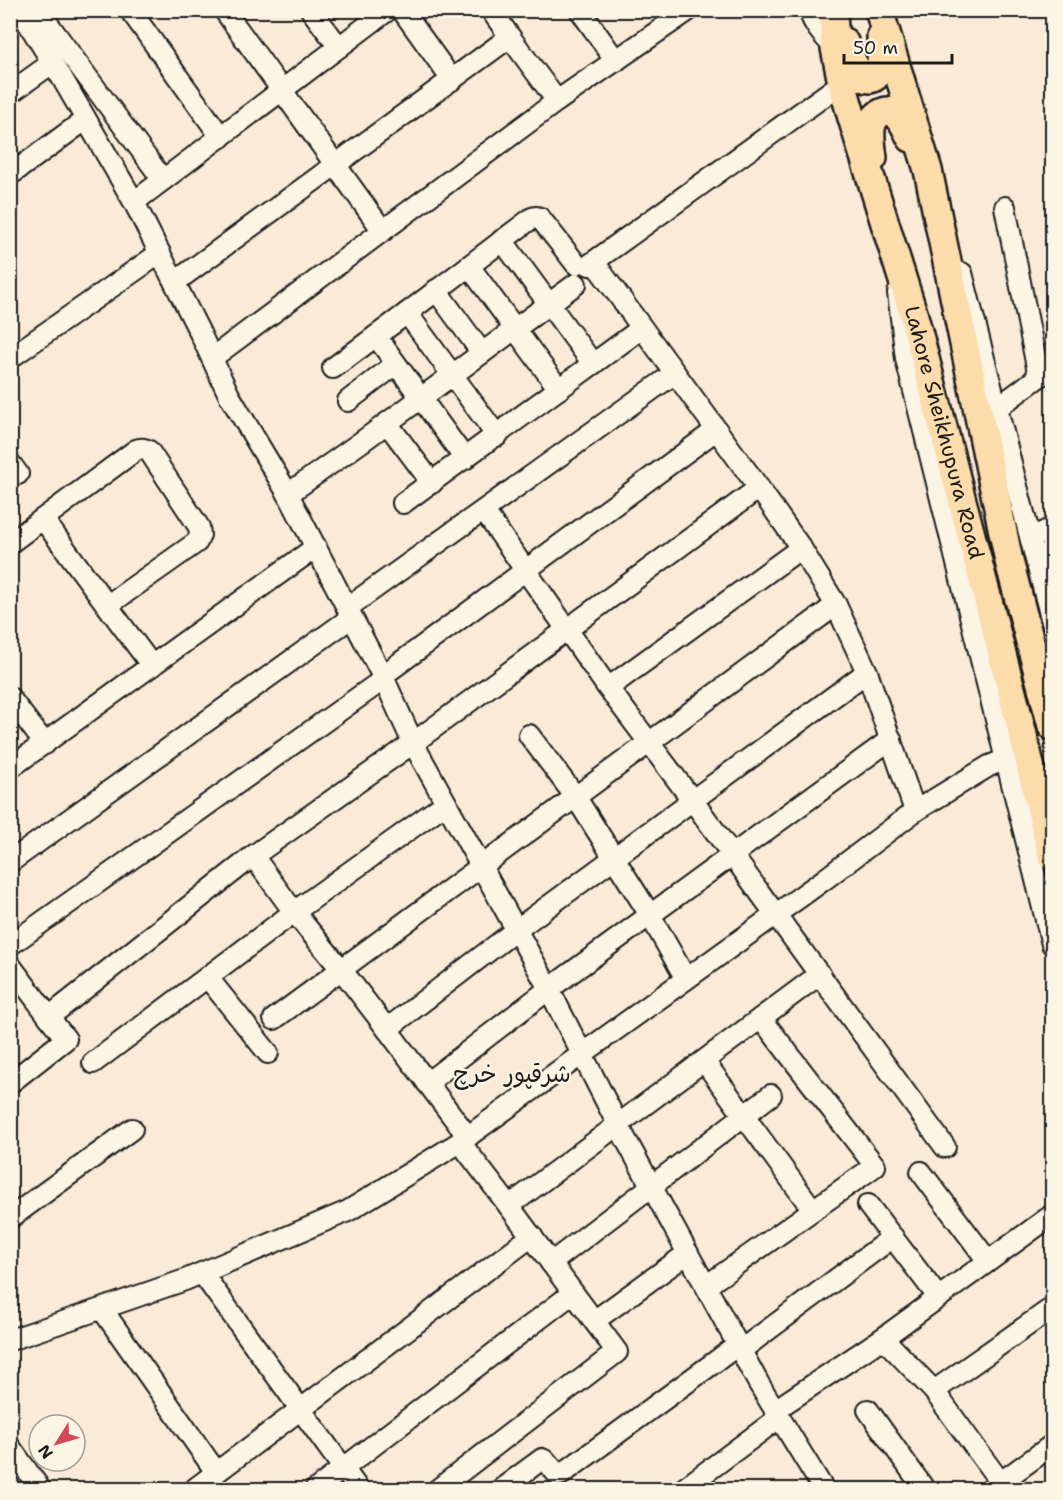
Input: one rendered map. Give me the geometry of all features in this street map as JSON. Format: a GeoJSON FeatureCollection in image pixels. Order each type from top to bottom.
{"type":"FeatureCollection","features":[{"type":"Feature","properties":{"kind":"highway"},"geometry":{"type":"LineString","coordinates":[[834,27],[861,76],[872,79],[880,70],[880,12]]}},
{"type":"Feature","properties":{"kind":"highway","name":"Lahore Sheikhupura Road"},"geometry":{"type":"LineString","coordinates":[[880,12],[928,170],[1009,561],[1053,726]]}},
{"type":"Feature","properties":{"kind":"highway","name":"Lahore Sheikhupura Road"},"geometry":{"type":"LineString","coordinates":[[834,27],[842,83],[914,316],[1053,856]]}},
{"type":"Feature","properties":{"kind":"highway"},"geometry":{"type":"LineString","coordinates":[[874,189],[871,130],[874,120],[883,112],[889,110],[894,112],[901,120],[928,170]]}},
{"type":"Feature","properties":{"kind":"street"},"geometry":{"type":"LineString","coordinates":[[20,10],[134,202],[229,395],[288,494],[383,677],[412,743],[549,989],[618,1125],[739,1347],[824,1490]]}},
{"type":"Feature","properties":{"kind":"street"},"geometry":{"type":"LineString","coordinates":[[38,10],[163,180]]}},
{"type":"Feature","properties":{"kind":"street"},"geometry":{"type":"LineString","coordinates":[[130,10],[221,137]]}},
{"type":"Feature","properties":{"kind":"street"},"geometry":{"type":"LineString","coordinates":[[224,10],[383,231]]}},
{"type":"Feature","properties":{"kind":"street"},"geometry":{"type":"LineString","coordinates":[[311,10],[339,47]]}},
{"type":"Feature","properties":{"kind":"street"},"geometry":{"type":"LineString","coordinates":[[134,202],[388,10]]}},
{"type":"Feature","properties":{"kind":"street"},"geometry":{"type":"LineString","coordinates":[[402,10],[452,80]]}},
{"type":"Feature","properties":{"kind":"street"},"geometry":{"type":"LineString","coordinates":[[491,10],[557,101]]}},
{"type":"Feature","properties":{"kind":"street"},"geometry":{"type":"LineString","coordinates":[[580,10],[616,61]]}},
{"type":"Feature","properties":{"kind":"street"},"geometry":{"type":"LineString","coordinates":[[809,10],[819,32],[834,27]]}},
{"type":"Feature","properties":{"kind":"street"},"geometry":{"type":"LineString","coordinates":[[212,358],[557,101],[681,13]]}},
{"type":"Feature","properties":{"kind":"street"},"geometry":{"type":"LineString","coordinates":[[175,282],[510,38]]}},
{"type":"Feature","properties":{"kind":"street"},"geometry":{"type":"LineString","coordinates":[[10,93],[52,63]]}},
{"type":"Feature","properties":{"kind":"street"},"geometry":{"type":"LineString","coordinates":[[288,494],[548,304],[583,269],[842,83]]}},
{"type":"Feature","properties":{"kind":"street"},"geometry":{"type":"LineString","coordinates":[[10,175],[85,120]]}},
{"type":"Feature","properties":{"kind":"street"},"geometry":{"type":"LineString","coordinates":[[928,170],[952,235],[1053,622]]}},
{"type":"Feature","properties":{"kind":"street"},"geometry":{"type":"LineString","coordinates":[[997,408],[1046,372],[1005,207]]}},
{"type":"Feature","properties":{"kind":"street"},"geometry":{"type":"LineString","coordinates":[[333,368],[502,240],[536,217],[540,218],[583,269],[642,328],[801,548],[836,605],[867,672],[915,811]]}},
{"type":"Feature","properties":{"kind":"street"},"geometry":{"type":"LineString","coordinates":[[502,240],[593,364]]}},
{"type":"Feature","properties":{"kind":"street"},"geometry":{"type":"LineString","coordinates":[[894,252],[906,359],[1053,944]]}},
{"type":"Feature","properties":{"kind":"street"},"geometry":{"type":"LineString","coordinates":[[10,358],[160,253]]}},
{"type":"Feature","properties":{"kind":"street"},"geometry":{"type":"LineString","coordinates":[[469,266],[559,389]]}},
{"type":"Feature","properties":{"kind":"street"},"geometry":{"type":"LineString","coordinates":[[436,290],[482,353]]}},
{"type":"Feature","properties":{"kind":"street"},"geometry":{"type":"LineString","coordinates":[[407,313],[497,436]]}},
{"type":"Feature","properties":{"kind":"street"},"geometry":{"type":"LineString","coordinates":[[403,503],[642,328]]}},
{"type":"Feature","properties":{"kind":"street"},"geometry":{"type":"LineString","coordinates":[[376,336],[465,459]]}},
{"type":"Feature","properties":{"kind":"street"},"geometry":{"type":"LineString","coordinates":[[348,400],[396,364]]}},
{"type":"Feature","properties":{"kind":"street"},"geometry":{"type":"LineString","coordinates":[[10,862],[350,613],[484,511],[675,373]]}},
{"type":"Feature","properties":{"kind":"street"},"geometry":{"type":"LineString","coordinates":[[387,423],[432,483]]}},
{"type":"Feature","properties":{"kind":"street"},"geometry":{"type":"LineString","coordinates":[[10,945],[383,677],[716,430]]}},
{"type":"Feature","properties":{"kind":"street"},"geometry":{"type":"LineString","coordinates":[[10,543],[136,450],[141,448],[149,451],[200,527],[200,535],[197,542],[108,605]]}},
{"type":"Feature","properties":{"kind":"street"},"geometry":{"type":"LineString","coordinates":[[49,1017],[253,856],[412,743],[759,488]]}},
{"type":"Feature","properties":{"kind":"street"},"geometry":{"type":"LineString","coordinates":[[484,511],[608,688],[945,1147]]}},
{"type":"Feature","properties":{"kind":"street"},"geometry":{"type":"LineString","coordinates":[[43,519],[152,666]]}},
{"type":"Feature","properties":{"kind":"street"},"geometry":{"type":"LineString","coordinates":[[1032,538],[1053,528]]}},
{"type":"Feature","properties":{"kind":"street"},"geometry":{"type":"LineString","coordinates":[[10,768],[316,547]]}},
{"type":"Feature","properties":{"kind":"street"},"geometry":{"type":"LineString","coordinates":[[608,688],[801,548]]}},
{"type":"Feature","properties":{"kind":"street"},"geometry":{"type":"LineString","coordinates":[[274,1019],[836,605]]}},
{"type":"Feature","properties":{"kind":"street"},"geometry":{"type":"LineString","coordinates":[[387,1029],[516,930],[867,672]]}},
{"type":"Feature","properties":{"kind":"street"},"geometry":{"type":"LineString","coordinates":[[10,698],[45,744]]}},
{"type":"Feature","properties":{"kind":"street"},"geometry":{"type":"LineString","coordinates":[[529,735],[575,796],[615,858],[686,979]]}},
{"type":"Feature","properties":{"kind":"street"},"geometry":{"type":"LineString","coordinates":[[427,1083],[549,989],[891,739]]}},
{"type":"Feature","properties":{"kind":"street"},"geometry":{"type":"LineString","coordinates":[[10,1340],[202,1273],[348,1211],[464,1140],[915,811],[989,766],[1007,759]]}},
{"type":"Feature","properties":{"kind":"street"},"geometry":{"type":"LineString","coordinates":[[93,1063],[294,912],[446,803]]}},
{"type":"Feature","properties":{"kind":"street"},"geometry":{"type":"LineString","coordinates":[[253,856],[427,1083],[509,1206],[617,1352],[437,1490]]}},
{"type":"Feature","properties":{"kind":"street"},"geometry":{"type":"LineString","coordinates":[[10,965],[66,1039],[10,1083]]}},
{"type":"Feature","properties":{"kind":"street"},"geometry":{"type":"LineString","coordinates":[[509,1206],[820,974]]}},
{"type":"Feature","properties":{"kind":"street"},"geometry":{"type":"LineString","coordinates":[[208,978],[268,1053]]}},
{"type":"Feature","properties":{"kind":"street"},"geometry":{"type":"LineString","coordinates":[[706,1286],[875,1166],[761,1018]]}},
{"type":"Feature","properties":{"kind":"street"},"geometry":{"type":"LineString","coordinates":[[704,1061],[813,1210]]}},
{"type":"Feature","properties":{"kind":"street"},"geometry":{"type":"LineString","coordinates":[[551,1263],[771,1095]]}},
{"type":"Feature","properties":{"kind":"street"},"geometry":{"type":"LineString","coordinates":[[10,1218],[132,1129]]}},
{"type":"Feature","properties":{"kind":"street"},"geometry":{"type":"LineString","coordinates":[[921,1172],[988,1261]]}},
{"type":"Feature","properties":{"kind":"street"},"geometry":{"type":"LineString","coordinates":[[868,1205],[938,1297]]}},
{"type":"Feature","properties":{"kind":"street"},"geometry":{"type":"LineString","coordinates":[[682,1490],[778,1413],[1053,1215]]}},
{"type":"Feature","properties":{"kind":"street"},"geometry":{"type":"LineString","coordinates":[[195,1489],[532,1236]]}},
{"type":"Feature","properties":{"kind":"street"},"geometry":{"type":"LineString","coordinates":[[500,1490],[542,1459],[558,1475],[562,1474],[893,1237]]}},
{"type":"Feature","properties":{"kind":"street"},"geometry":{"type":"LineString","coordinates":[[594,1321],[688,1252]]}},
{"type":"Feature","properties":{"kind":"street"},"geometry":{"type":"LineString","coordinates":[[202,1273],[359,1490]]}},
{"type":"Feature","properties":{"kind":"street"},"geometry":{"type":"LineString","coordinates":[[315,1490],[573,1293]]}},
{"type":"Feature","properties":{"kind":"street"},"geometry":{"type":"LineString","coordinates":[[934,1391],[1053,1308]]}},
{"type":"Feature","properties":{"kind":"street"},"geometry":{"type":"LineString","coordinates":[[102,1309],[216,1472]]}},
{"type":"Feature","properties":{"kind":"street"},"geometry":{"type":"LineString","coordinates":[[883,1338],[934,1391],[999,1487],[1053,1445]]}},
{"type":"Feature","properties":{"kind":"street"},"geometry":{"type":"LineString","coordinates":[[868,1410],[925,1490]]}},
{"type":"Feature","properties":{"kind":"street"},"geometry":{"type":"LineString","coordinates":[[10,1447],[41,1490]]}},
{"type":"Feature","properties":{"kind":"district","name":"شرقپور خرچ"},"geometry":{"type":"Point","coordinates":[512,1074]}}]}
